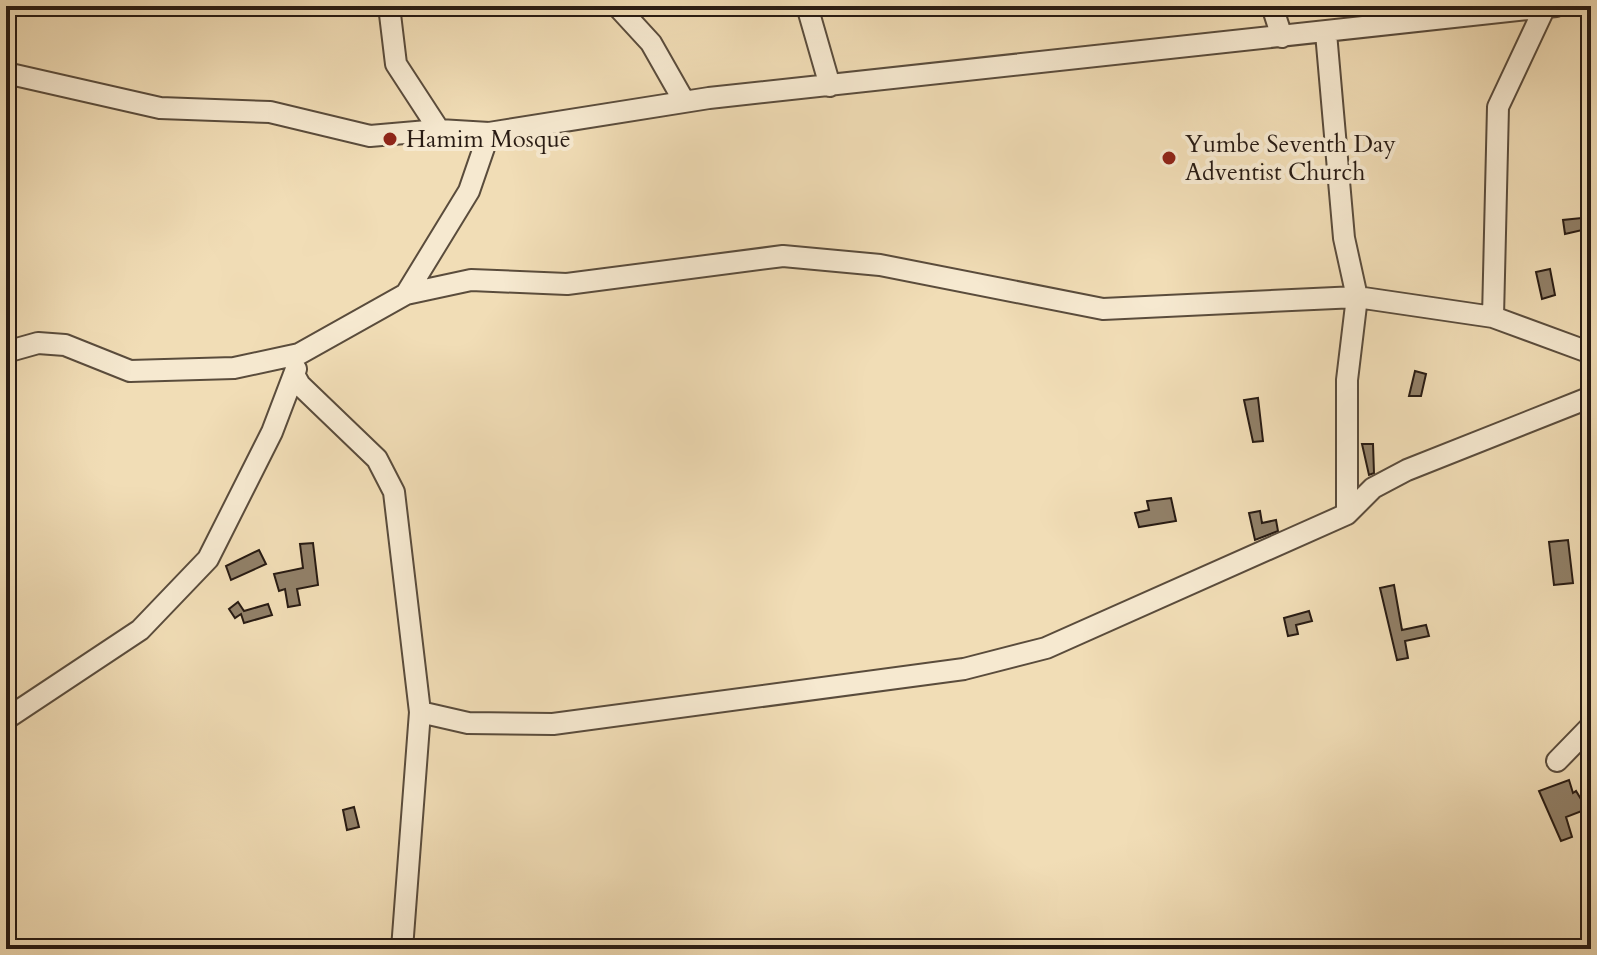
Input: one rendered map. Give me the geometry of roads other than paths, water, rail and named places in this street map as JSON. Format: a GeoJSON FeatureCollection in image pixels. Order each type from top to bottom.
{"type":"FeatureCollection","features":[{"type":"Feature","properties":{"kind":"street"},"geometry":{"type":"LineString","coordinates":[[389,6],[396,64],[439,130]]}},
{"type":"Feature","properties":{"kind":"street"},"geometry":{"type":"LineString","coordinates":[[617,6],[651,43],[684,101]]}},
{"type":"Feature","properties":{"kind":"street"},"geometry":{"type":"LineString","coordinates":[[807,6],[830,86]]}},
{"type":"Feature","properties":{"kind":"street"},"geometry":{"type":"LineString","coordinates":[[1272,6],[1282,37]]}},
{"type":"Feature","properties":{"kind":"street"},"geometry":{"type":"LineString","coordinates":[[6,73],[160,108],[270,112],[370,136],[439,130],[489,133],[684,101],[1550,7]]}},
{"type":"Feature","properties":{"kind":"street"},"geometry":{"type":"LineString","coordinates":[[1493,317],[1498,107],[1550,7]]}},
{"type":"Feature","properties":{"kind":"street"},"geometry":{"type":"LineString","coordinates":[[1326,33],[1343,227],[1357,297],[1347,380],[1347,514]]}},
{"type":"Feature","properties":{"kind":"street"},"geometry":{"type":"LineString","coordinates":[[406,294],[469,191],[489,133]]}},
{"type":"Feature","properties":{"kind":"street"},"geometry":{"type":"LineString","coordinates":[[6,352],[38,343],[65,345],[130,371],[234,368],[299,354],[406,294],[471,280],[567,284],[783,256],[880,265],[1103,309],[1357,297],[1493,317],[1591,353]]}},
{"type":"Feature","properties":{"kind":"street"},"geometry":{"type":"LineString","coordinates":[[6,719],[140,630],[208,559],[272,432],[295,376],[299,354]]}},
{"type":"Feature","properties":{"kind":"street"},"geometry":{"type":"LineString","coordinates":[[295,376],[300,385],[377,459],[394,492],[420,712],[402,949]]}},
{"type":"Feature","properties":{"kind":"street"},"geometry":{"type":"LineString","coordinates":[[420,712],[468,723],[553,724],[964,669],[1046,648],[1347,514],[1373,488],[1407,470],[1591,397]]}},
{"type":"Feature","properties":{"kind":"street"},"geometry":{"type":"LineString","coordinates":[[1557,761],[1591,726]]}},
{"type":"Feature","properties":{"kind":"place","name":"Hamim Mosque"},"geometry":{"type":"Point","coordinates":[390,139]}},
{"type":"Feature","properties":{"kind":"place","name":"Yumbe Seventh Day Adventist Church"},"geometry":{"type":"Point","coordinates":[1169,158]}}]}
